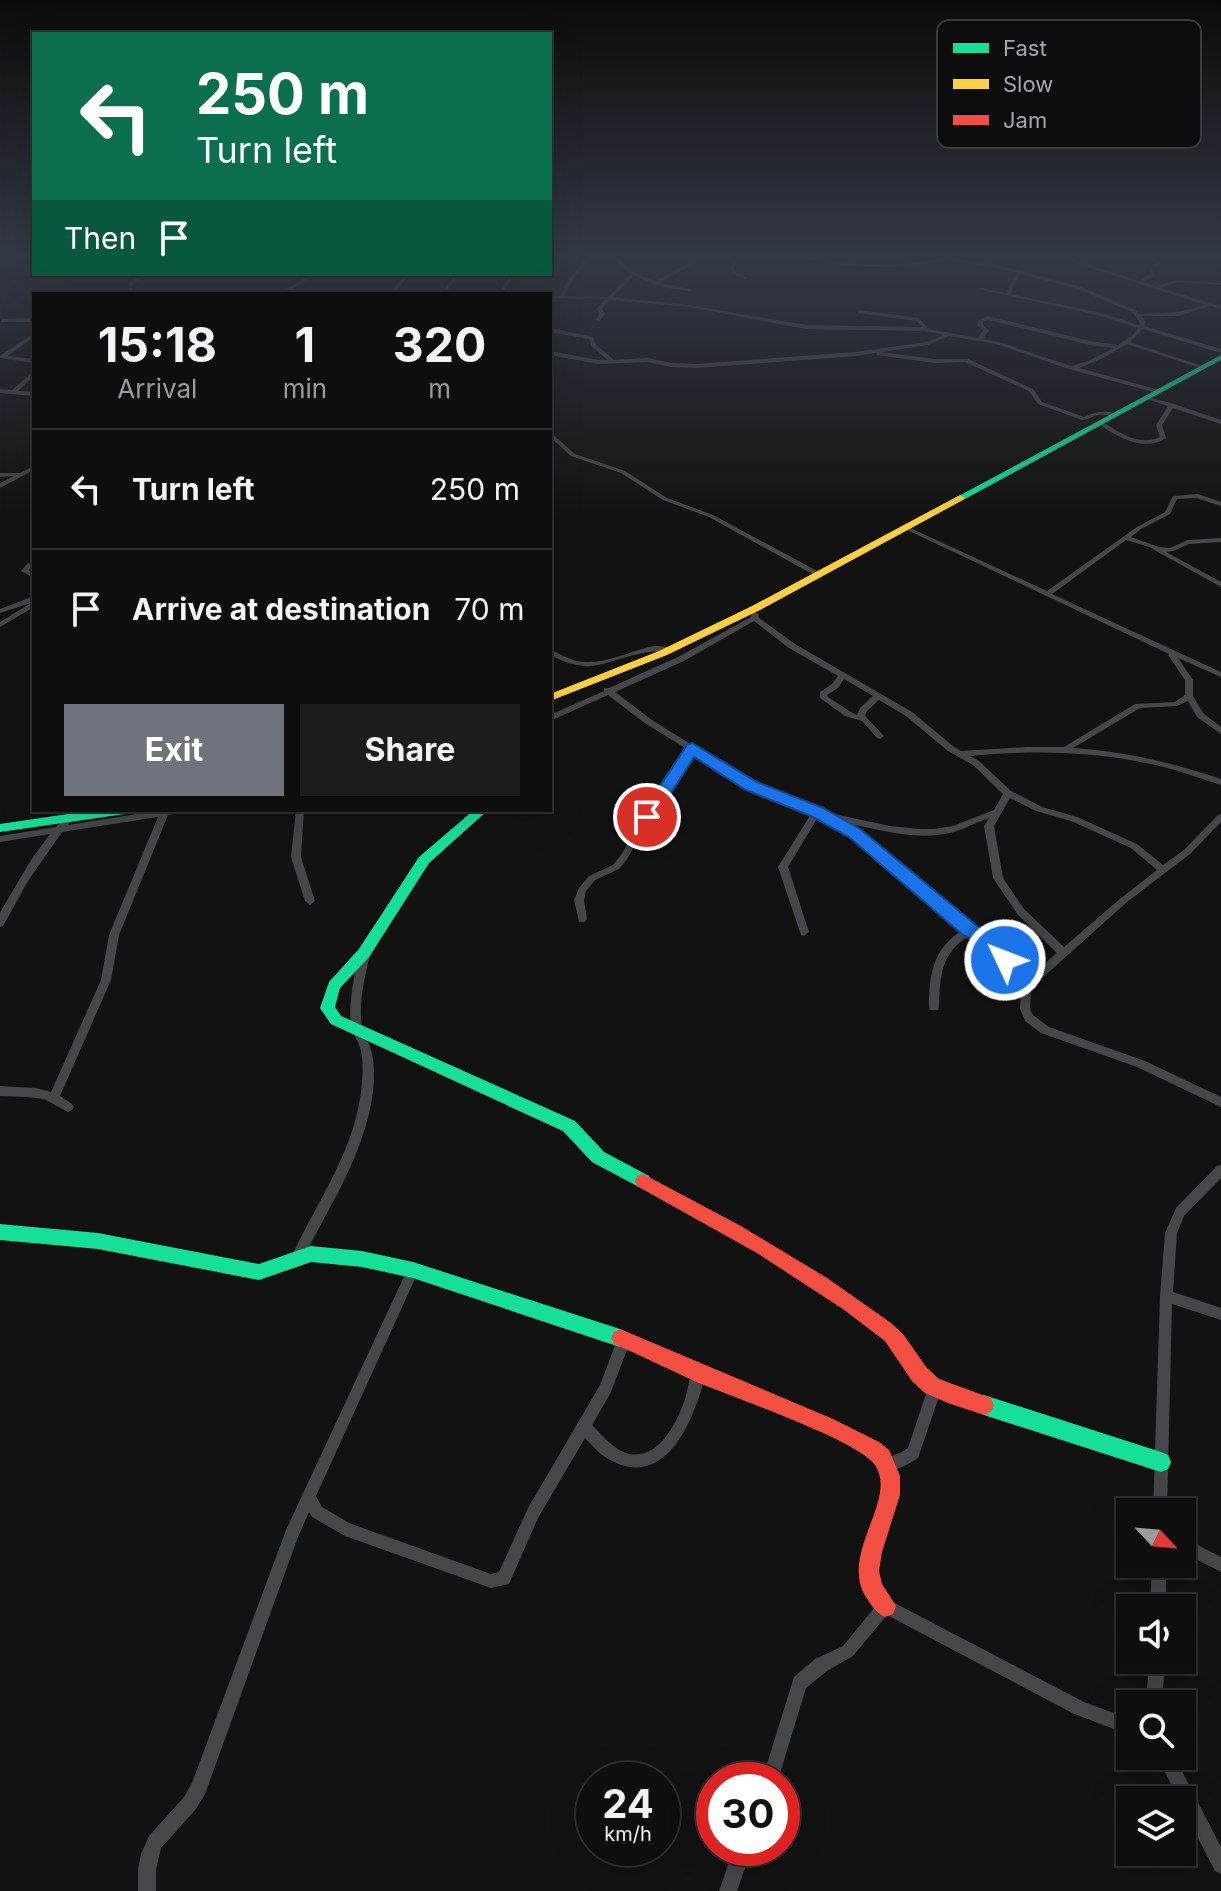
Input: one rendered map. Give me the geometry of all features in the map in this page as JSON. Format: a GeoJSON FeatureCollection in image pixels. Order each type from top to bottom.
{"type":"FeatureCollection","features":[{"type":"Feature","properties":{"kind":"street"},"geometry":{"type":"LineString","coordinates":[[1,358],[22,343]]}},
{"type":"Feature","properties":{"kind":"street"},"geometry":{"type":"LineString","coordinates":[[593,343],[614,362]]}},
{"type":"Feature","properties":{"kind":"street"},"geometry":{"type":"LineString","coordinates":[[552,353],[614,362],[648,360],[696,366],[786,361],[926,343]]}},
{"type":"Feature","properties":{"kind":"street"},"geometry":{"type":"LineString","coordinates":[[994,343],[1152,394],[1172,405],[1221,422]]}},
{"type":"Feature","properties":{"kind":"street"},"geometry":{"type":"LineString","coordinates":[[1092,343],[1121,347]]}},
{"type":"Feature","properties":{"kind":"street"},"geometry":{"type":"LineString","coordinates":[[1075,368],[1129,343]]}},
{"type":"Feature","properties":{"kind":"street"},"geometry":{"type":"LineString","coordinates":[[1130,343],[1202,367]]}},
{"type":"Feature","properties":{"kind":"street"},"geometry":{"type":"LineString","coordinates":[[1193,343],[1221,351]]}},
{"type":"Feature","properties":{"kind":"street"},"geometry":{"type":"LineString","coordinates":[[869,352],[931,361],[966,360],[1031,390],[1040,403],[1068,414],[1084,419],[1097,413],[1114,414]]}},
{"type":"Feature","properties":{"kind":"street"},"geometry":{"type":"LineString","coordinates":[[552,717],[698,650],[817,573],[1221,357]]}},
{"type":"Feature","properties":{"kind":"street"},"geometry":{"type":"LineString","coordinates":[[1,358],[32,361]]}},
{"type":"Feature","properties":{"kind":"street"},"geometry":{"type":"LineString","coordinates":[[14,392],[32,375]]}},
{"type":"Feature","properties":{"kind":"street"},"geometry":{"type":"LineString","coordinates":[[0,391],[32,394]]}},
{"type":"Feature","properties":{"kind":"street"},"geometry":{"type":"LineString","coordinates":[[1099,422],[1116,433],[1142,442],[1156,443],[1163,438],[1159,425],[1172,405]]}},
{"type":"Feature","properties":{"kind":"street"},"geometry":{"type":"LineString","coordinates":[[552,436],[573,455],[623,472],[665,499],[711,516],[817,573]]}},
{"type":"Feature","properties":{"kind":"street"},"geometry":{"type":"LineString","coordinates":[[0,486],[32,469]]}},
{"type":"Feature","properties":{"kind":"street"},"geometry":{"type":"LineString","coordinates":[[0,475],[20,474]]}},
{"type":"Feature","properties":{"kind":"street"},"geometry":{"type":"LineString","coordinates":[[1047,594],[1126,538],[1168,513],[1172,502],[1179,496],[1198,496],[1221,504]]}},
{"type":"Feature","properties":{"kind":"street"},"geometry":{"type":"LineString","coordinates":[[904,527],[1172,655],[1221,675]]}},
{"type":"Feature","properties":{"kind":"street"},"geometry":{"type":"LineString","coordinates":[[1126,538],[1154,548],[1221,585]]}},
{"type":"Feature","properties":{"kind":"street"},"geometry":{"type":"LineString","coordinates":[[1154,548],[1171,550],[1188,542],[1221,540]]}},
{"type":"Feature","properties":{"kind":"street"},"geometry":{"type":"LineString","coordinates":[[30,564],[25,571],[32,575]]}},
{"type":"Feature","properties":{"kind":"street"},"geometry":{"type":"LineString","coordinates":[[0,611],[32,603]]}},
{"type":"Feature","properties":{"kind":"street"},"geometry":{"type":"LineString","coordinates":[[0,625],[32,603]]}},
{"type":"Feature","properties":{"kind":"street"},"geometry":{"type":"LineString","coordinates":[[552,697],[755,613]]}},
{"type":"Feature","properties":{"kind":"street"},"geometry":{"type":"LineString","coordinates":[[755,613],[771,633],[909,714],[976,763],[1008,793],[1039,809],[1074,819],[1134,846],[1163,870]]}},
{"type":"Feature","properties":{"kind":"street"},"geometry":{"type":"LineString","coordinates":[[552,653],[568,662],[591,666],[650,648],[671,649]]}},
{"type":"Feature","properties":{"kind":"street"},"geometry":{"type":"LineString","coordinates":[[1172,655],[1189,680],[1189,696],[1200,715],[1221,731]]}},
{"type":"Feature","properties":{"kind":"street"},"geometry":{"type":"LineString","coordinates":[[843,675],[835,686],[823,694],[824,698],[862,719],[880,736]]}},
{"type":"Feature","properties":{"kind":"street"},"geometry":{"type":"LineString","coordinates":[[625,703],[622,694],[628,681]]}},
{"type":"Feature","properties":{"kind":"street"},"geometry":{"type":"LineString","coordinates":[[607,690],[752,786],[819,813],[867,842],[970,930],[992,942],[1026,986],[1027,1015],[1045,1030],[1141,1064],[1221,1102]]}},
{"type":"Feature","properties":{"kind":"street"},"geometry":{"type":"LineString","coordinates":[[862,719],[863,710],[878,696]]}},
{"type":"Feature","properties":{"kind":"street"},"geometry":{"type":"LineString","coordinates":[[1066,748],[1138,706],[1177,704],[1189,696]]}},
{"type":"Feature","properties":{"kind":"street"},"geometry":{"type":"LineString","coordinates":[[582,919],[579,900],[582,890],[592,878],[612,869],[624,857],[660,794],[692,748]]}},
{"type":"Feature","properties":{"kind":"street"},"geometry":{"type":"LineString","coordinates":[[960,754],[1066,748],[1155,760],[1221,782]]}},
{"type":"Feature","properties":{"kind":"street"},"geometry":{"type":"LineString","coordinates":[[1008,793],[989,826],[998,878],[1021,912],[1063,952]]}},
{"type":"Feature","properties":{"kind":"street"},"geometry":{"type":"LineString","coordinates":[[0,828],[113,812]]}},
{"type":"Feature","properties":{"kind":"street"},"geometry":{"type":"LineString","coordinates":[[0,839],[69,819],[170,812]]}},
{"type":"Feature","properties":{"kind":"street"},"geometry":{"type":"LineString","coordinates":[[300,812],[296,857],[310,901]]}},
{"type":"Feature","properties":{"kind":"street"},"geometry":{"type":"LineString","coordinates":[[480,812],[459,833],[434,848],[366,950],[326,1001],[329,1013],[336,1020],[569,1126],[598,1157],[743,1235],[875,1321],[897,1338],[920,1376],[935,1388],[1161,1462]]}},
{"type":"Feature","properties":{"kind":"street"},"geometry":{"type":"LineString","coordinates":[[55,1096],[106,980],[114,935],[164,813]]}},
{"type":"Feature","properties":{"kind":"street"},"geometry":{"type":"LineString","coordinates":[[819,813],[901,831],[934,832],[957,828],[995,813]]}},
{"type":"Feature","properties":{"kind":"street"},"geometry":{"type":"LineString","coordinates":[[804,932],[783,867],[819,813]]}},
{"type":"Feature","properties":{"kind":"street"},"geometry":{"type":"LineString","coordinates":[[1026,986],[1063,952],[1187,852],[1221,817]]}},
{"type":"Feature","properties":{"kind":"street"},"geometry":{"type":"LineString","coordinates":[[0,923],[9,903],[69,819]]}},
{"type":"Feature","properties":{"kind":"street"},"geometry":{"type":"LineString","coordinates":[[934,1007],[943,951],[949,941],[970,930]]}},
{"type":"Feature","properties":{"kind":"street"},"geometry":{"type":"LineString","coordinates":[[297,1258],[352,1146],[365,1111],[366,1048],[357,1031],[358,986],[366,950]]}},
{"type":"Feature","properties":{"kind":"street"},"geometry":{"type":"LineString","coordinates":[[0,1091],[55,1096],[68,1107]]}},
{"type":"Feature","properties":{"kind":"street"},"geometry":{"type":"LineString","coordinates":[[1160,1498],[1166,1296],[1171,1233],[1180,1212],[1221,1170]]}},
{"type":"Feature","properties":{"kind":"street"},"geometry":{"type":"LineString","coordinates":[[0,1232],[156,1249],[259,1272],[297,1258],[323,1254],[413,1270],[624,1340],[857,1441],[881,1454],[888,1464],[890,1496],[871,1556],[868,1578],[872,1593],[885,1606],[1080,1708],[1116,1722]]}},
{"type":"Feature","properties":{"kind":"street"},"geometry":{"type":"LineString","coordinates":[[147,1891],[146,1873],[151,1847],[194,1798],[199,1788],[261,1611],[309,1497],[413,1270]]}},
{"type":"Feature","properties":{"kind":"street"},"geometry":{"type":"LineString","coordinates":[[1166,1296],[1221,1314]]}},
{"type":"Feature","properties":{"kind":"street"},"geometry":{"type":"LineString","coordinates":[[309,1497],[317,1512],[345,1529],[499,1582],[507,1576],[533,1513],[605,1389],[624,1340]]}},
{"type":"Feature","properties":{"kind":"street"},"geometry":{"type":"LineString","coordinates":[[584,1427],[601,1447],[618,1457],[640,1461],[655,1456],[677,1437],[687,1418],[698,1373]]}},
{"type":"Feature","properties":{"kind":"street"},"geometry":{"type":"LineString","coordinates":[[888,1464],[913,1453],[935,1388]]}},
{"type":"Feature","properties":{"kind":"street"},"geometry":{"type":"LineString","coordinates":[[1196,1552],[1221,1565]]}},
{"type":"Feature","properties":{"kind":"street"},"geometry":{"type":"LineString","coordinates":[[776,1762],[800,1683],[821,1665],[848,1651],[885,1606]]}},
{"type":"Feature","properties":{"kind":"street"},"geometry":{"type":"LineString","coordinates":[[1172,1770],[1221,1865]]}},
{"type":"Feature","properties":{"kind":"street"},"geometry":{"type":"LineString","coordinates":[[728,1891],[737,1866]]}},
{"type":"Feature","properties":{"kind":"traffic: fast"},"geometry":{"type":"LineString","coordinates":[[960,498],[1221,357]]}},
{"type":"Feature","properties":{"kind":"traffic: fast"},"geometry":{"type":"LineString","coordinates":[[0,828],[111,812]]}},
{"type":"Feature","properties":{"kind":"traffic: fast"},"geometry":{"type":"LineString","coordinates":[[480,812],[424,860],[364,953],[334,986],[327,1008],[336,1020],[569,1126],[598,1157],[643,1181]]}},
{"type":"Feature","properties":{"kind":"traffic: fast"},"geometry":{"type":"LineString","coordinates":[[0,1232],[98,1241],[259,1272],[311,1254],[362,1259],[413,1270],[620,1338]]}},
{"type":"Feature","properties":{"kind":"traffic: fast"},"geometry":{"type":"LineString","coordinates":[[984,1405],[1161,1462]]}},
{"type":"Feature","properties":{"kind":"traffic: slow"},"geometry":{"type":"LineString","coordinates":[[552,697],[663,653],[756,608],[960,498]]}},
{"type":"Feature","properties":{"kind":"traffic: jam"},"geometry":{"type":"LineString","coordinates":[[643,1181],[763,1248],[849,1303],[891,1335],[919,1374],[932,1386],[984,1405]]}},
{"type":"Feature","properties":{"kind":"traffic: jam"},"geometry":{"type":"LineString","coordinates":[[620,1338],[826,1426],[872,1448],[882,1457],[890,1476],[890,1495],[871,1552],[868,1571],[872,1589],[885,1606]]}},
{"type":"Feature","properties":{"kind":"route"},"geometry":{"type":"LineString","coordinates":[[647,817],[692,748],[752,786],[841,823],[970,930],[992,942],[1005,960]]}}]}
